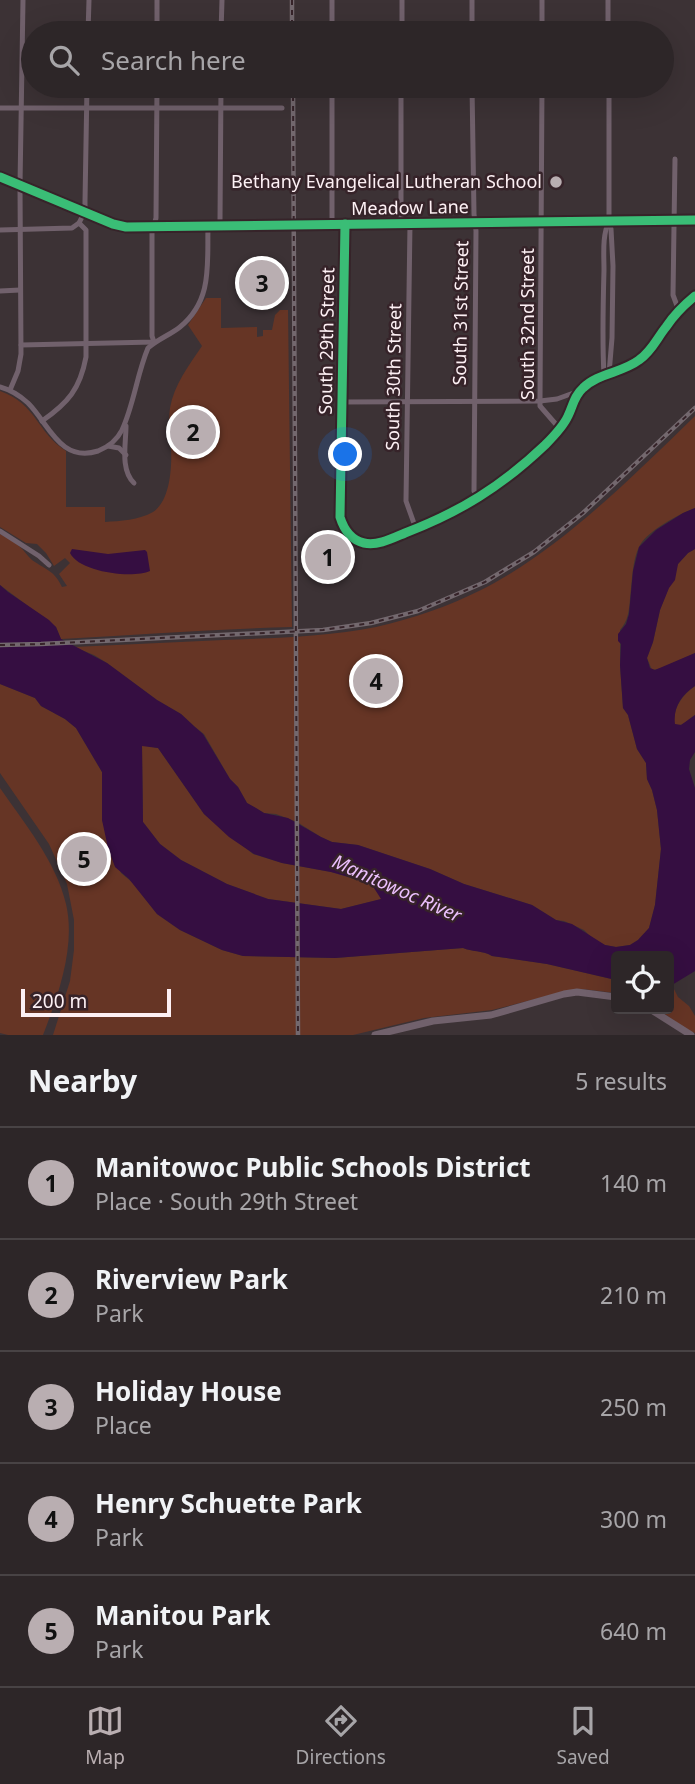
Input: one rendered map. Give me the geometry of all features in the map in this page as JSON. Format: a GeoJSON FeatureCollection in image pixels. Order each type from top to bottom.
{"type":"FeatureCollection","features":[{"type":"Feature","properties":{"kind":"street"},"geometry":{"type":"LineString","coordinates":[[23,0],[23,21]]}},
{"type":"Feature","properties":{"kind":"street"},"geometry":{"type":"LineString","coordinates":[[88,21],[89,0]]}},
{"type":"Feature","properties":{"kind":"street"},"geometry":{"type":"LineString","coordinates":[[157,0],[157,21]]}},
{"type":"Feature","properties":{"kind":"street"},"geometry":{"type":"LineString","coordinates":[[222,0],[222,21]]}},
{"type":"Feature","properties":{"kind":"street"},"geometry":{"type":"LineString","coordinates":[[332,0],[332,21]]}},
{"type":"Feature","properties":{"kind":"street"},"geometry":{"type":"LineString","coordinates":[[402,0],[402,21]]}},
{"type":"Feature","properties":{"kind":"street"},"geometry":{"type":"LineString","coordinates":[[472,0],[472,21]]}},
{"type":"Feature","properties":{"kind":"street"},"geometry":{"type":"LineString","coordinates":[[542,0],[542,21]]}},
{"type":"Feature","properties":{"kind":"street"},"geometry":{"type":"LineString","coordinates":[[608,0],[608,21]]}},
{"type":"Feature","properties":{"kind":"street"},"geometry":{"type":"LineString","coordinates":[[10,390],[18,371],[21,345],[22,98]]}},
{"type":"Feature","properties":{"kind":"street"},"geometry":{"type":"LineString","coordinates":[[0,230],[72,228],[79,223],[85,211],[87,98]]}},
{"type":"Feature","properties":{"kind":"street"},"geometry":{"type":"LineString","coordinates":[[154,342],[153,226],[156,218],[156,98]]}},
{"type":"Feature","properties":{"kind":"street"},"geometry":{"type":"LineString","coordinates":[[221,98],[221,226]]}},
{"type":"Feature","properties":{"kind":"street"},"geometry":{"type":"LineString","coordinates":[[332,98],[332,224]]}},
{"type":"Feature","properties":{"kind":"street"},"geometry":{"type":"LineString","coordinates":[[401,98],[401,224]]}},
{"type":"Feature","properties":{"kind":"street","name":"South 31st Street"},"geometry":{"type":"LineString","coordinates":[[472,98],[475,223],[474,491],[478,498]]}},
{"type":"Feature","properties":{"kind":"street","name":"South 32nd Street"},"geometry":{"type":"LineString","coordinates":[[542,98],[540,406],[560,429]]}},
{"type":"Feature","properties":{"kind":"street"},"geometry":{"type":"LineString","coordinates":[[607,374],[612,338],[613,266],[609,221],[608,98]]}},
{"type":"Feature","properties":{"kind":"street"},"geometry":{"type":"LineString","coordinates":[[0,108],[282,108]]}},
{"type":"Feature","properties":{"kind":"street"},"geometry":{"type":"LineString","coordinates":[[675,159],[673,295],[678,311]]}},
{"type":"Feature","properties":{"kind":"street"},"geometry":{"type":"LineString","coordinates":[[0,177],[85,211]]}},
{"type":"Feature","properties":{"kind":"street","name":"Meadow Lane"},"geometry":{"type":"LineString","coordinates":[[85,211],[126,227],[695,220]]}},
{"type":"Feature","properties":{"kind":"street"},"geometry":{"type":"LineString","coordinates":[[42,421],[59,410],[76,389],[83,373],[86,343],[86,230],[79,223]]}},
{"type":"Feature","properties":{"kind":"street","name":"South 30th Street"},"geometry":{"type":"LineString","coordinates":[[410,223],[406,501],[416,529]]}},
{"type":"Feature","properties":{"kind":"street","name":"South 29th Street"},"geometry":{"type":"LineString","coordinates":[[345,224],[340,517],[343,527],[352,538],[367,544],[378,543],[416,529]]}},
{"type":"Feature","properties":{"kind":"street"},"geometry":{"type":"LineString","coordinates":[[0,387],[10,390],[29,404],[61,445],[75,451],[93,452],[108,446],[120,434],[126,420],[148,348],[189,319],[201,300],[207,276],[208,226]]}},
{"type":"Feature","properties":{"kind":"street"},"geometry":{"type":"LineString","coordinates":[[0,290],[20,290]]}},
{"type":"Feature","properties":{"kind":"street"},"geometry":{"type":"LineString","coordinates":[[342,402],[556,399],[580,390],[592,380],[626,368],[645,356],[678,311],[695,296]]}},
{"type":"Feature","properties":{"kind":"street"},"geometry":{"type":"LineString","coordinates":[[21,345],[154,342]]}},
{"type":"Feature","properties":{"kind":"street"},"geometry":{"type":"LineString","coordinates":[[416,529],[458,511],[521,466],[560,429],[580,390]]}},
{"type":"Feature","properties":{"kind":"street"},"geometry":{"type":"LineString","coordinates":[[126,420],[126,468],[128,478],[134,483]]}},
{"type":"Feature","properties":{"kind":"street"},"geometry":{"type":"LineString","coordinates":[[108,446],[119,448],[126,455]]}},
{"type":"Feature","properties":{"kind":"street"},"geometry":{"type":"LineString","coordinates":[[0,531],[49,565]]}},
{"type":"Feature","properties":{"kind":"street"},"geometry":{"type":"LineString","coordinates":[[375,1035],[433,1021],[491,1015],[564,994],[577,992],[611,996]]}},
{"type":"Feature","properties":{"kind":"street"},"geometry":{"type":"LineString","coordinates":[[658,1014],[691,1035]]}},
{"type":"Feature","properties":{"kind":"shaded area"},"geometry":{"type":"Polygon","coordinates":[[[206,298],[221,298],[221,328],[257,327],[257,337],[263,336],[263,330],[272,330],[275,315],[280,310],[288,310],[292,627],[61,639],[56,627],[0,585],[0,534],[16,543],[32,560],[53,574],[62,587],[67,586],[59,574],[70,563],[65,558],[54,566],[37,544],[26,543],[0,527],[0,391],[13,397],[30,411],[48,436],[66,451],[66,507],[105,507],[105,522],[148,515],[159,506],[167,491],[171,463],[170,408],[178,383],[202,346],[188,325],[206,298]]]}},
{"type":"Feature","properties":{"kind":"shaded area"},"geometry":{"type":"Polygon","coordinates":[[[695,416],[695,508],[657,528],[640,545],[634,564],[628,616],[620,630],[623,708],[628,715],[637,749],[646,763],[647,779],[657,810],[661,849],[655,905],[649,928],[630,945],[605,945],[584,930],[556,920],[532,905],[464,884],[430,869],[358,845],[332,842],[297,822],[276,814],[264,813],[247,803],[204,734],[181,714],[107,663],[74,647],[338,633],[390,624],[443,607],[481,590],[539,555],[594,511],[695,416]]]}},
{"type":"Feature","properties":{"kind":"shaded area"},"geometry":{"type":"Polygon","coordinates":[[[695,549],[695,653],[652,670],[647,658],[660,610],[678,564],[695,549]]]}},
{"type":"Feature","properties":{"kind":"shaded area"},"geometry":{"type":"Polygon","coordinates":[[[0,684],[35,698],[41,706],[76,728],[102,772],[102,820],[121,873],[133,883],[157,914],[180,930],[222,950],[243,956],[335,958],[463,948],[611,979],[611,992],[582,989],[566,991],[492,1010],[424,1018],[353,1035],[53,1035],[70,981],[74,950],[74,920],[67,884],[49,844],[0,773],[0,684]]]}},
{"type":"Feature","properties":{"kind":"shaded area"},"geometry":{"type":"Polygon","coordinates":[[[695,686],[695,715],[683,724],[674,724],[679,702],[695,686]]]}},
{"type":"Feature","properties":{"kind":"shaded area"},"geometry":{"type":"Polygon","coordinates":[[[142,745],[158,748],[204,814],[253,854],[371,884],[382,899],[341,909],[268,899],[227,884],[181,860],[160,844],[143,822],[142,745]]]}},
{"type":"Feature","properties":{"kind":"shaded area"},"geometry":{"type":"Polygon","coordinates":[[[0,788],[47,858],[66,904],[69,937],[67,954],[60,987],[43,1035],[0,1033],[0,788]]]}},
{"type":"Feature","properties":{"kind":"shaded area"},"geometry":{"type":"Polygon","coordinates":[[[674,989],[695,1016],[695,1033],[665,1014],[674,1014],[674,989]]]}},
{"type":"Feature","properties":{"kind":"water","name":"Manitowoc River"},"geometry":{"type":"Polygon","coordinates":[[[695,508],[695,549],[678,564],[675,580],[660,610],[647,658],[650,668],[655,670],[695,653],[695,686],[679,702],[675,724],[681,725],[695,715],[695,752],[689,769],[695,788],[695,971],[674,984],[674,951],[611,951],[611,979],[463,948],[335,958],[243,956],[222,950],[180,930],[157,914],[129,879],[115,867],[102,820],[102,772],[76,728],[41,706],[35,698],[0,684],[0,585],[49,620],[56,627],[61,639],[107,663],[181,714],[203,734],[247,803],[264,813],[288,818],[332,842],[358,845],[430,869],[464,884],[532,905],[556,920],[572,924],[605,945],[630,945],[649,928],[655,905],[661,849],[657,810],[647,779],[646,763],[637,749],[628,715],[623,708],[621,644],[618,634],[626,624],[629,614],[633,571],[639,547],[656,530],[695,508]],[[142,746],[143,822],[160,844],[181,860],[227,884],[268,899],[341,909],[381,899],[371,883],[254,854],[229,837],[204,814],[158,748],[142,746]]]}},
{"type":"Feature","properties":{"kind":"water"},"geometry":{"type":"Polygon","coordinates":[[[72,549],[108,554],[145,550],[150,571],[119,574],[95,569],[75,560],[70,553],[72,549]]]}},
{"type":"Feature","properties":{"kind":"railway"},"geometry":{"type":"LineString","coordinates":[[292,0],[292,21]]}},
{"type":"Feature","properties":{"kind":"railway"},"geometry":{"type":"LineString","coordinates":[[293,98],[298,1035]]}},
{"type":"Feature","properties":{"kind":"railway"},"geometry":{"type":"LineString","coordinates":[[0,645],[323,630],[371,623],[418,611],[485,582],[534,552],[583,513],[695,408]]}},
{"type":"Feature","properties":{"kind":"cycle path"},"geometry":{"type":"LineString","coordinates":[[0,177],[126,227],[695,220]]}},
{"type":"Feature","properties":{"kind":"cycle path"},"geometry":{"type":"LineString","coordinates":[[345,224],[340,517],[349,534],[364,543],[385,541],[425,525],[462,507],[513,473],[558,432],[583,388],[644,356],[676,314],[695,296]]}},
{"type":"Feature","properties":{"kind":"place","name":"Bethany Evangelical Lutheran School"},"geometry":{"type":"Point","coordinates":[556,182]}},
{"type":"Feature","properties":{"kind":"place","name":"Holiday House"},"geometry":{"type":"Point","coordinates":[262,283]}},
{"type":"Feature","properties":{"kind":"place","name":"Riverview Park"},"geometry":{"type":"Point","coordinates":[193,432]}},
{"type":"Feature","properties":{"kind":"place","name":"Manitowoc Public Schools District"},"geometry":{"type":"Point","coordinates":[328,557]}},
{"type":"Feature","properties":{"kind":"place","name":"Henry Schuette Park"},"geometry":{"type":"Point","coordinates":[376,681]}},
{"type":"Feature","properties":{"kind":"place","name":"Manitou Park"},"geometry":{"type":"Point","coordinates":[84,859]}}]}
